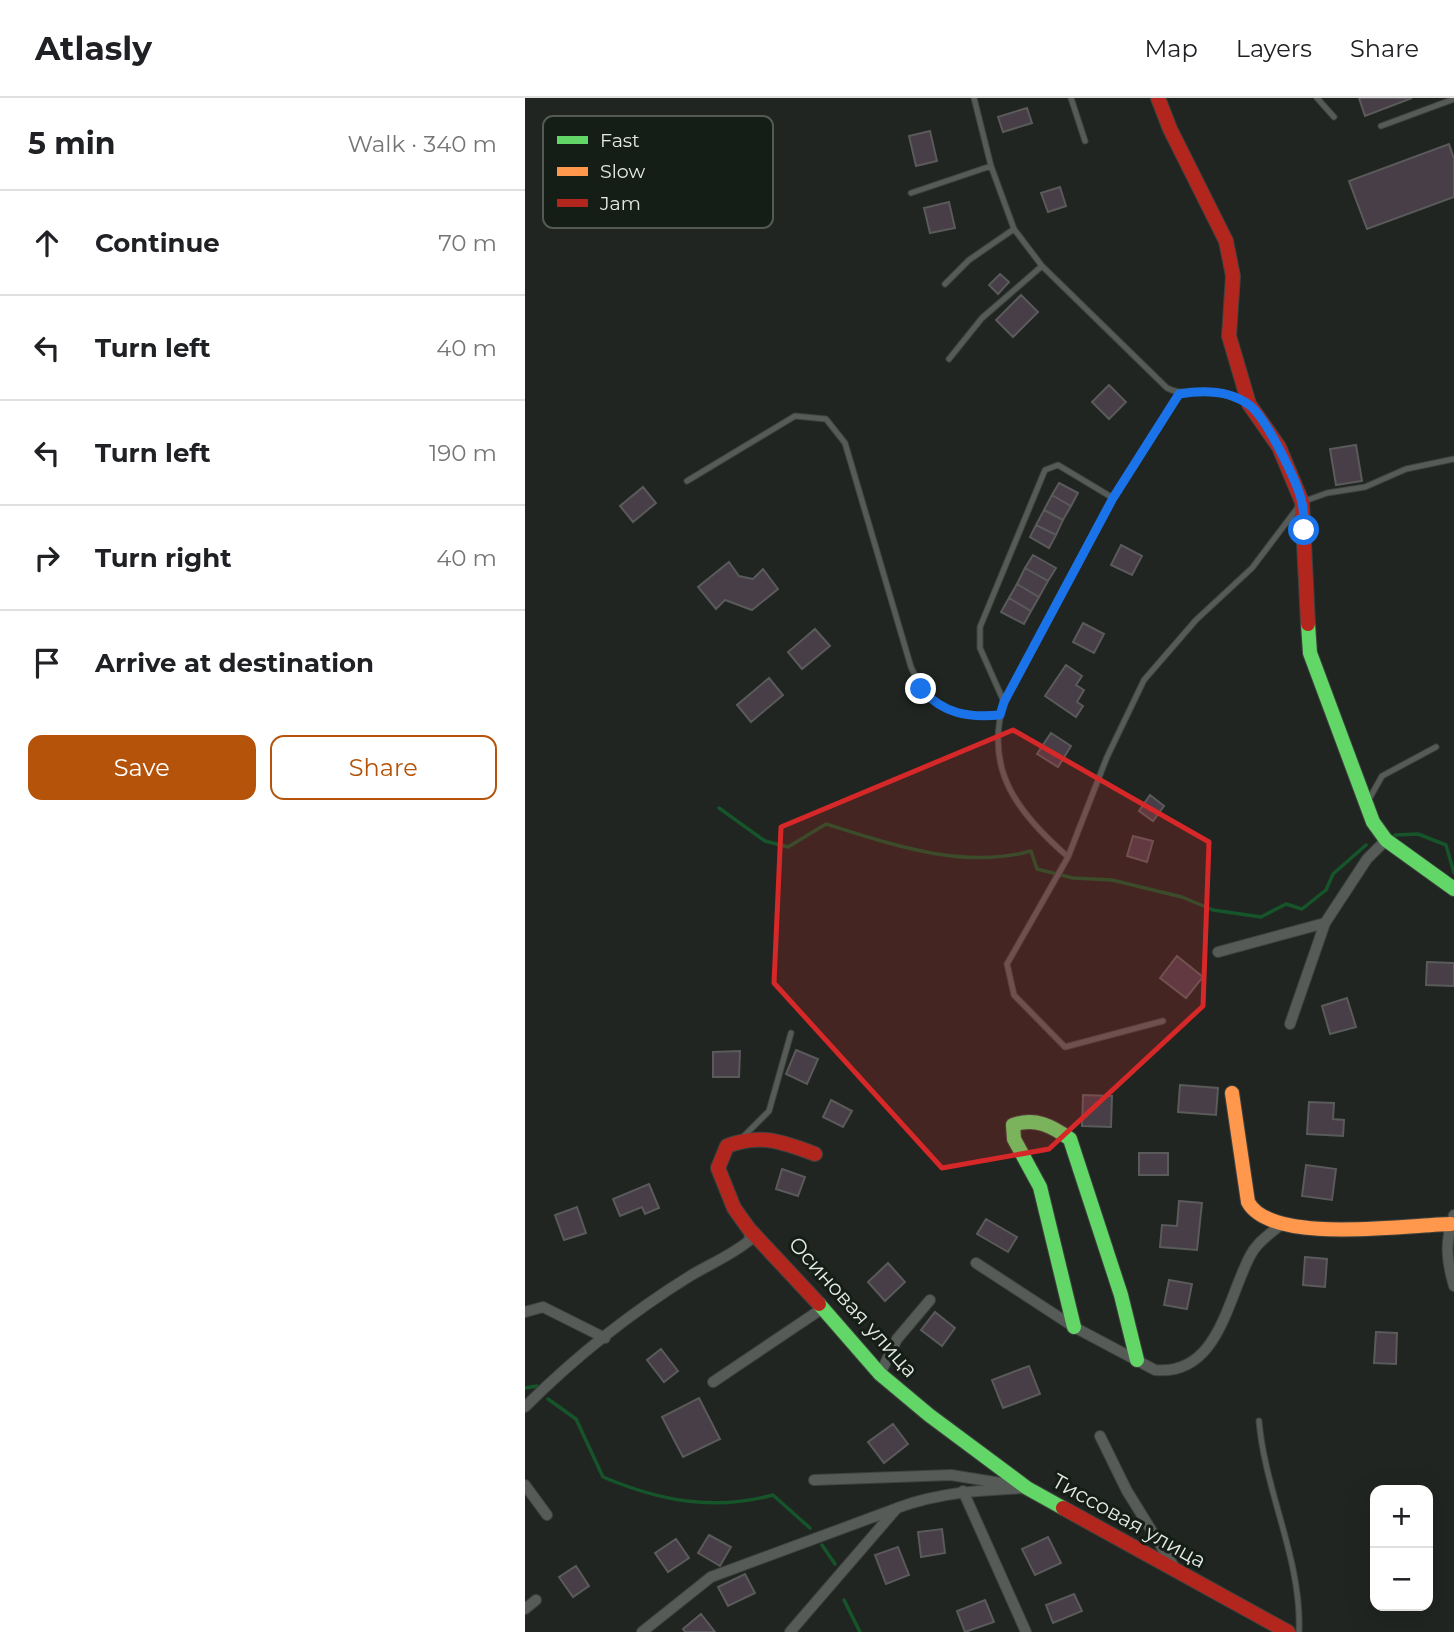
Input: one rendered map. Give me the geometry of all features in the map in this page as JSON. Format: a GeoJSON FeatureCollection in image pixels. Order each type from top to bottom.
{"type":"FeatureCollection","features":[{"type":"Feature","properties":{"kind":"street"},"geometry":{"type":"LineString","coordinates":[[1158,98],[1170,130],[1226,241],[1233,276],[1229,336],[1249,404],[1279,447],[1302,502],[1311,653],[1350,765],[1373,822],[1386,840],[1454,889]]}},
{"type":"Feature","properties":{"kind":"street"},"geometry":{"type":"LineString","coordinates":[[1290,1024],[1325,923],[1367,859],[1386,840]]}},
{"type":"Feature","properties":{"kind":"street"},"geometry":{"type":"LineString","coordinates":[[1218,952],[1325,923]]}},
{"type":"Feature","properties":{"kind":"street"},"geometry":{"type":"LineString","coordinates":[[1232,1093],[1248,1202],[1257,1216],[1280,1225],[1368,1229],[1452,1227],[1447,1263],[1454,1286]]}},
{"type":"Feature","properties":{"kind":"street"},"geometry":{"type":"LineString","coordinates":[[1074,1327],[1040,1187],[1014,1139],[1013,1125],[1024,1119],[1053,1126],[1070,1139],[1121,1294],[1137,1360]]}},
{"type":"Feature","properties":{"kind":"street"},"geometry":{"type":"LineString","coordinates":[[742,1139],[765,1135],[815,1154]]}},
{"type":"Feature","properties":{"kind":"street","name":"Осиновая улица"},"geometry":{"type":"LineString","coordinates":[[742,1139],[727,1146],[718,1168],[734,1208],[749,1229],[880,1374],[929,1415],[1027,1488]]}},
{"type":"Feature","properties":{"kind":"street"},"geometry":{"type":"LineString","coordinates":[[976,1264],[1074,1327],[1155,1370],[1169,1372],[1190,1366],[1227,1317],[1251,1254],[1280,1225]]}},
{"type":"Feature","properties":{"kind":"street"},"geometry":{"type":"LineString","coordinates":[[525,1407],[605,1338],[689,1277],[739,1249],[750,1240],[749,1229]]}},
{"type":"Feature","properties":{"kind":"street"},"geometry":{"type":"LineString","coordinates":[[880,1374],[897,1339],[930,1300]]}},
{"type":"Feature","properties":{"kind":"street"},"geometry":{"type":"LineString","coordinates":[[525,1312],[543,1307],[605,1338]]}},
{"type":"Feature","properties":{"kind":"street"},"geometry":{"type":"LineString","coordinates":[[713,1382],[823,1308]]}},
{"type":"Feature","properties":{"kind":"street"},"geometry":{"type":"LineString","coordinates":[[1100,1436],[1127,1491],[1178,1572]]}},
{"type":"Feature","properties":{"kind":"street"},"geometry":{"type":"LineString","coordinates":[[814,1480],[951,1475],[1027,1488]]}},
{"type":"Feature","properties":{"kind":"street"},"geometry":{"type":"LineString","coordinates":[[525,1485],[547,1515]]}},
{"type":"Feature","properties":{"kind":"street","name":"Тиссовая улица"},"geometry":{"type":"LineString","coordinates":[[642,1632],[711,1577],[922,1499],[963,1491],[1027,1488],[1282,1631]]}},
{"type":"Feature","properties":{"kind":"street"},"geometry":{"type":"LineString","coordinates":[[963,1491],[1026,1632]]}},
{"type":"Feature","properties":{"kind":"street"},"geometry":{"type":"LineString","coordinates":[[790,1632],[897,1508]]}},
{"type":"Feature","properties":{"kind":"street"},"geometry":{"type":"LineString","coordinates":[[525,1609],[536,1600]]}},
{"type":"Feature","properties":{"kind":"lane"},"geometry":{"type":"LineString","coordinates":[[974,98],[991,166],[1014,229],[1042,266],[1167,388],[1179,394],[1200,390],[1224,394],[1249,404]]}},
{"type":"Feature","properties":{"kind":"lane"},"geometry":{"type":"LineString","coordinates":[[1071,98],[1085,141]]}},
{"type":"Feature","properties":{"kind":"lane"},"geometry":{"type":"LineString","coordinates":[[1317,98],[1334,117]]}},
{"type":"Feature","properties":{"kind":"lane"},"geometry":{"type":"LineString","coordinates":[[1381,126],[1454,99]]}},
{"type":"Feature","properties":{"kind":"lane"},"geometry":{"type":"LineString","coordinates":[[911,193],[991,166]]}},
{"type":"Feature","properties":{"kind":"lane"},"geometry":{"type":"LineString","coordinates":[[945,284],[969,260],[1014,229]]}},
{"type":"Feature","properties":{"kind":"lane"},"geometry":{"type":"LineString","coordinates":[[949,359],[982,318],[1042,266]]}},
{"type":"Feature","properties":{"kind":"lane"},"geometry":{"type":"LineString","coordinates":[[1068,858],[1035,828],[1008,791],[1000,756],[1000,715],[1004,702],[1113,498],[1179,394]]}},
{"type":"Feature","properties":{"kind":"lane"},"geometry":{"type":"LineString","coordinates":[[687,481],[795,416],[826,419],[845,443],[911,667],[921,689],[951,712],[975,718],[1000,715]]}},
{"type":"Feature","properties":{"kind":"lane"},"geometry":{"type":"LineString","coordinates":[[1163,1021],[1065,1046],[1014,995],[1007,964],[1068,858],[1107,757],[1144,680],[1196,620],[1252,568],[1302,502],[1327,493],[1365,487],[1406,469],[1454,459]]}},
{"type":"Feature","properties":{"kind":"lane"},"geometry":{"type":"LineString","coordinates":[[1004,702],[980,648],[980,627],[1045,470],[1058,465],[1113,498]]}},
{"type":"Feature","properties":{"kind":"lane"},"geometry":{"type":"LineString","coordinates":[[1367,803],[1382,776],[1436,747]]}},
{"type":"Feature","properties":{"kind":"lane"},"geometry":{"type":"LineString","coordinates":[[742,1139],[769,1111],[791,1033]]}},
{"type":"Feature","properties":{"kind":"lane"},"geometry":{"type":"LineString","coordinates":[[1259,1421],[1262,1455],[1297,1585],[1299,1632]]}},
{"type":"Feature","properties":{"kind":"highlighted area"},"geometry":{"type":"Polygon","coordinates":[[[1013,730],[1209,842],[1203,1006],[1049,1149],[942,1168],[774,983],[781,827],[1013,730]]]}},
{"type":"Feature","properties":{"kind":"building"},"geometry":{"type":"Polygon","coordinates":[[[1359,98],[1412,98],[1365,116],[1359,98]]]}},
{"type":"Feature","properties":{"kind":"building"},"geometry":{"type":"Polygon","coordinates":[[[1027,108],[1032,123],[1003,132],[998,117],[1027,108]]]}},
{"type":"Feature","properties":{"kind":"building"},"geometry":{"type":"Polygon","coordinates":[[[930,131],[937,161],[916,166],[909,136],[930,131]]]}},
{"type":"Feature","properties":{"kind":"building"},"geometry":{"type":"Polygon","coordinates":[[[1449,144],[1454,159],[1454,197],[1367,229],[1349,181],[1449,144]]]}},
{"type":"Feature","properties":{"kind":"building"},"geometry":{"type":"Polygon","coordinates":[[[1060,187],[1066,206],[1048,212],[1041,193],[1060,187]]]}},
{"type":"Feature","properties":{"kind":"building"},"geometry":{"type":"Polygon","coordinates":[[[949,202],[955,228],[930,233],[924,208],[949,202]]]}},
{"type":"Feature","properties":{"kind":"building"},"geometry":{"type":"Polygon","coordinates":[[[1000,274],[1009,282],[998,294],[989,285],[1000,274]]]}},
{"type":"Feature","properties":{"kind":"building"},"geometry":{"type":"Polygon","coordinates":[[[1021,295],[1038,312],[1013,337],[996,320],[1021,295]]]}},
{"type":"Feature","properties":{"kind":"building"},"geometry":{"type":"Polygon","coordinates":[[[1109,385],[1126,402],[1109,419],[1092,402],[1109,385]]]}},
{"type":"Feature","properties":{"kind":"building"},"geometry":{"type":"Polygon","coordinates":[[[1356,445],[1362,481],[1336,485],[1330,449],[1356,445]]]}},
{"type":"Feature","properties":{"kind":"building"},"geometry":{"type":"Polygon","coordinates":[[[1059,483],[1078,493],[1071,506],[1052,495],[1059,483]]]}},
{"type":"Feature","properties":{"kind":"building"},"geometry":{"type":"Polygon","coordinates":[[[643,487],[656,503],[633,522],[620,506],[643,487]]]}},
{"type":"Feature","properties":{"kind":"building"},"geometry":{"type":"Polygon","coordinates":[[[1052,495],[1071,506],[1063,520],[1044,510],[1052,495]]]}},
{"type":"Feature","properties":{"kind":"building"},"geometry":{"type":"Polygon","coordinates":[[[1044,510],[1063,520],[1056,535],[1036,525],[1044,510]]]}},
{"type":"Feature","properties":{"kind":"building"},"geometry":{"type":"Polygon","coordinates":[[[1036,525],[1056,535],[1049,548],[1030,537],[1036,525]]]}},
{"type":"Feature","properties":{"kind":"building"},"geometry":{"type":"Polygon","coordinates":[[[1121,545],[1142,556],[1132,575],[1111,565],[1121,545]]]}},
{"type":"Feature","properties":{"kind":"building"},"geometry":{"type":"Polygon","coordinates":[[[1033,555],[1056,568],[1048,581],[1025,568],[1033,555]]]}},
{"type":"Feature","properties":{"kind":"building"},"geometry":{"type":"Polygon","coordinates":[[[729,562],[739,576],[753,579],[763,569],[778,589],[752,610],[725,600],[716,609],[698,587],[729,562]]]}},
{"type":"Feature","properties":{"kind":"building"},"geometry":{"type":"Polygon","coordinates":[[[1025,568],[1048,581],[1039,597],[1017,584],[1025,568]]]}},
{"type":"Feature","properties":{"kind":"building"},"geometry":{"type":"Polygon","coordinates":[[[1017,584],[1039,597],[1031,611],[1009,598],[1017,584]]]}},
{"type":"Feature","properties":{"kind":"building"},"geometry":{"type":"Polygon","coordinates":[[[1009,598],[1031,611],[1024,624],[1001,612],[1009,598]]]}},
{"type":"Feature","properties":{"kind":"building"},"geometry":{"type":"Polygon","coordinates":[[[1083,623],[1104,634],[1094,653],[1073,642],[1083,623]]]}},
{"type":"Feature","properties":{"kind":"building"},"geometry":{"type":"Polygon","coordinates":[[[815,629],[830,646],[802,669],[788,652],[815,629]]]}},
{"type":"Feature","properties":{"kind":"building"},"geometry":{"type":"Polygon","coordinates":[[[1066,665],[1082,676],[1076,685],[1084,690],[1077,702],[1083,706],[1076,717],[1045,696],[1066,665]]]}},
{"type":"Feature","properties":{"kind":"building"},"geometry":{"type":"Polygon","coordinates":[[[769,678],[783,695],[751,722],[737,705],[769,678]]]}},
{"type":"Feature","properties":{"kind":"building"},"geometry":{"type":"Polygon","coordinates":[[[1051,733],[1071,746],[1058,767],[1037,754],[1051,733]]]}},
{"type":"Feature","properties":{"kind":"building"},"geometry":{"type":"Polygon","coordinates":[[[1150,795],[1164,806],[1153,821],[1139,811],[1150,795]]]}},
{"type":"Feature","properties":{"kind":"building"},"geometry":{"type":"Polygon","coordinates":[[[1133,836],[1153,841],[1147,862],[1127,856],[1133,836]]]}},
{"type":"Feature","properties":{"kind":"building"},"geometry":{"type":"Polygon","coordinates":[[[1177,956],[1203,977],[1186,998],[1160,978],[1177,956]]]}},
{"type":"Feature","properties":{"kind":"building"},"geometry":{"type":"Polygon","coordinates":[[[1427,962],[1454,963],[1454,986],[1426,985],[1427,962]]]}},
{"type":"Feature","properties":{"kind":"building"},"geometry":{"type":"Polygon","coordinates":[[[1347,998],[1356,1027],[1330,1034],[1322,1006],[1347,998]]]}},
{"type":"Feature","properties":{"kind":"building"},"geometry":{"type":"Polygon","coordinates":[[[796,1050],[818,1059],[807,1084],[786,1074],[796,1050]]]}},
{"type":"Feature","properties":{"kind":"building"},"geometry":{"type":"Polygon","coordinates":[[[740,1051],[739,1077],[713,1077],[713,1052],[740,1051]]]}},
{"type":"Feature","properties":{"kind":"building"},"geometry":{"type":"Polygon","coordinates":[[[1180,1085],[1218,1088],[1216,1115],[1178,1112],[1180,1085]]]}},
{"type":"Feature","properties":{"kind":"building"},"geometry":{"type":"Polygon","coordinates":[[[1083,1095],[1112,1096],[1111,1127],[1082,1126],[1083,1095]]]}},
{"type":"Feature","properties":{"kind":"building"},"geometry":{"type":"Polygon","coordinates":[[[831,1100],[852,1111],[843,1127],[823,1117],[831,1100]]]}},
{"type":"Feature","properties":{"kind":"building"},"geometry":{"type":"Polygon","coordinates":[[[1309,1102],[1334,1103],[1333,1119],[1344,1120],[1343,1136],[1307,1134],[1309,1102]]]}},
{"type":"Feature","properties":{"kind":"building"},"geometry":{"type":"Polygon","coordinates":[[[1139,1153],[1168,1153],[1168,1175],[1139,1175],[1139,1153]]]}},
{"type":"Feature","properties":{"kind":"building"},"geometry":{"type":"Polygon","coordinates":[[[1306,1165],[1336,1169],[1332,1200],[1302,1196],[1306,1165]]]}},
{"type":"Feature","properties":{"kind":"building"},"geometry":{"type":"Polygon","coordinates":[[[782,1169],[805,1177],[798,1196],[776,1189],[782,1169]]]}},
{"type":"Feature","properties":{"kind":"building"},"geometry":{"type":"Polygon","coordinates":[[[649,1184],[659,1208],[645,1214],[642,1207],[620,1216],[613,1199],[649,1184]]]}},
{"type":"Feature","properties":{"kind":"building"},"geometry":{"type":"Polygon","coordinates":[[[1179,1201],[1202,1203],[1197,1250],[1160,1247],[1162,1225],[1177,1226],[1179,1201]]]}},
{"type":"Feature","properties":{"kind":"building"},"geometry":{"type":"Polygon","coordinates":[[[577,1207],[586,1233],[564,1240],[555,1215],[577,1207]]]}},
{"type":"Feature","properties":{"kind":"building"},"geometry":{"type":"Polygon","coordinates":[[[986,1219],[1017,1237],[1008,1252],[977,1234],[986,1219]]]}},
{"type":"Feature","properties":{"kind":"building"},"geometry":{"type":"Polygon","coordinates":[[[1305,1257],[1327,1259],[1325,1287],[1303,1285],[1305,1257]]]}},
{"type":"Feature","properties":{"kind":"building"},"geometry":{"type":"Polygon","coordinates":[[[888,1263],[905,1282],[885,1301],[868,1282],[888,1263]]]}},
{"type":"Feature","properties":{"kind":"building"},"geometry":{"type":"Polygon","coordinates":[[[1169,1280],[1192,1284],[1187,1309],[1164,1305],[1169,1280]]]}},
{"type":"Feature","properties":{"kind":"building"},"geometry":{"type":"Polygon","coordinates":[[[935,1312],[955,1328],[942,1346],[921,1330],[935,1312]]]}},
{"type":"Feature","properties":{"kind":"building"},"geometry":{"type":"Polygon","coordinates":[[[1376,1332],[1397,1333],[1396,1364],[1374,1363],[1376,1332]]]}},
{"type":"Feature","properties":{"kind":"building"},"geometry":{"type":"Polygon","coordinates":[[[661,1349],[678,1371],[664,1382],[647,1360],[661,1349]]]}},
{"type":"Feature","properties":{"kind":"building"},"geometry":{"type":"Polygon","coordinates":[[[1029,1366],[1040,1394],[1003,1408],[992,1380],[1029,1366]]]}},
{"type":"Feature","properties":{"kind":"building"},"geometry":{"type":"Polygon","coordinates":[[[699,1398],[720,1439],[683,1457],[662,1417],[699,1398]]]}},
{"type":"Feature","properties":{"kind":"building"},"geometry":{"type":"Polygon","coordinates":[[[893,1424],[908,1444],[884,1463],[868,1442],[893,1424]]]}},
{"type":"Feature","properties":{"kind":"building"},"geometry":{"type":"Polygon","coordinates":[[[942,1529],[945,1553],[921,1557],[918,1532],[942,1529]]]}},
{"type":"Feature","properties":{"kind":"building"},"geometry":{"type":"Polygon","coordinates":[[[709,1535],[731,1547],[720,1566],[698,1553],[709,1535]]]}},
{"type":"Feature","properties":{"kind":"building"},"geometry":{"type":"Polygon","coordinates":[[[1048,1537],[1061,1563],[1035,1575],[1022,1549],[1048,1537]]]}},
{"type":"Feature","properties":{"kind":"building"},"geometry":{"type":"Polygon","coordinates":[[[676,1539],[689,1558],[668,1572],[655,1553],[676,1539]]]}},
{"type":"Feature","properties":{"kind":"building"},"geometry":{"type":"Polygon","coordinates":[[[898,1547],[909,1575],[886,1584],[875,1555],[898,1547]]]}},
{"type":"Feature","properties":{"kind":"building"},"geometry":{"type":"Polygon","coordinates":[[[576,1566],[589,1586],[573,1597],[559,1577],[576,1566]]]}},
{"type":"Feature","properties":{"kind":"building"},"geometry":{"type":"Polygon","coordinates":[[[745,1574],[755,1593],[728,1606],[718,1587],[745,1574]]]}},
{"type":"Feature","properties":{"kind":"building"},"geometry":{"type":"Polygon","coordinates":[[[1074,1594],[1082,1611],[1053,1623],[1046,1605],[1074,1594]]]}},
{"type":"Feature","properties":{"kind":"building"},"geometry":{"type":"Polygon","coordinates":[[[985,1600],[994,1622],[965,1632],[957,1611],[985,1600]]]}},
{"type":"Feature","properties":{"kind":"building"},"geometry":{"type":"Polygon","coordinates":[[[701,1614],[715,1632],[685,1632],[683,1629],[701,1614]]]}},
{"type":"Feature","properties":{"kind":"waterway"},"geometry":{"type":"LineString","coordinates":[[719,808],[765,841],[788,847],[826,824],[901,846],[953,856],[979,858],[1031,851],[1037,869],[1073,878],[1112,880],[1182,897],[1213,910],[1261,917],[1286,904],[1302,909],[1326,890],[1333,874],[1366,845]]}},
{"type":"Feature","properties":{"kind":"waterway"},"geometry":{"type":"LineString","coordinates":[[1395,835],[1418,834],[1446,845],[1454,873]]}},
{"type":"Feature","properties":{"kind":"waterway"},"geometry":{"type":"LineString","coordinates":[[525,1388],[537,1386]]}},
{"type":"Feature","properties":{"kind":"waterway"},"geometry":{"type":"LineString","coordinates":[[548,1399],[576,1419],[603,1477],[645,1492],[687,1501],[729,1502],[773,1495],[810,1528]]}},
{"type":"Feature","properties":{"kind":"waterway"},"geometry":{"type":"LineString","coordinates":[[822,1545],[835,1564]]}},
{"type":"Feature","properties":{"kind":"waterway"},"geometry":{"type":"LineString","coordinates":[[844,1600],[860,1632]]}},
{"type":"Feature","properties":{"kind":"traffic: fast"},"geometry":{"type":"LineString","coordinates":[[1308,624],[1310,653],[1373,822],[1386,840],[1454,889]]}},
{"type":"Feature","properties":{"kind":"traffic: fast"},"geometry":{"type":"LineString","coordinates":[[1074,1327],[1040,1187],[1014,1139],[1013,1125],[1036,1122],[1057,1130],[1070,1139],[1121,1295],[1137,1360]]}},
{"type":"Feature","properties":{"kind":"traffic: fast"},"geometry":{"type":"LineString","coordinates":[[819,1304],[880,1374],[929,1415],[1027,1488],[1063,1508]]}},
{"type":"Feature","properties":{"kind":"traffic: slow"},"geometry":{"type":"LineString","coordinates":[[1232,1093],[1248,1202],[1261,1215],[1283,1224],[1341,1230],[1451,1224]]}},
{"type":"Feature","properties":{"kind":"traffic: jam"},"geometry":{"type":"LineString","coordinates":[[1158,98],[1170,129],[1226,241],[1233,276],[1229,336],[1249,404],[1279,447],[1302,502],[1308,624]]}},
{"type":"Feature","properties":{"kind":"traffic: jam"},"geometry":{"type":"LineString","coordinates":[[815,1154],[782,1143],[750,1140],[727,1146],[718,1168],[734,1208],[749,1229],[819,1304]]}},
{"type":"Feature","properties":{"kind":"traffic: jam"},"geometry":{"type":"LineString","coordinates":[[1063,1508],[1288,1632]]}},
{"type":"Feature","properties":{"kind":"route"},"geometry":{"type":"LineString","coordinates":[[921,689],[930,699],[951,712],[975,718],[1000,715],[1004,702],[1051,619],[1113,498],[1179,394],[1200,390],[1224,394],[1249,404],[1279,447],[1302,502],[1304,530]]}}]}
